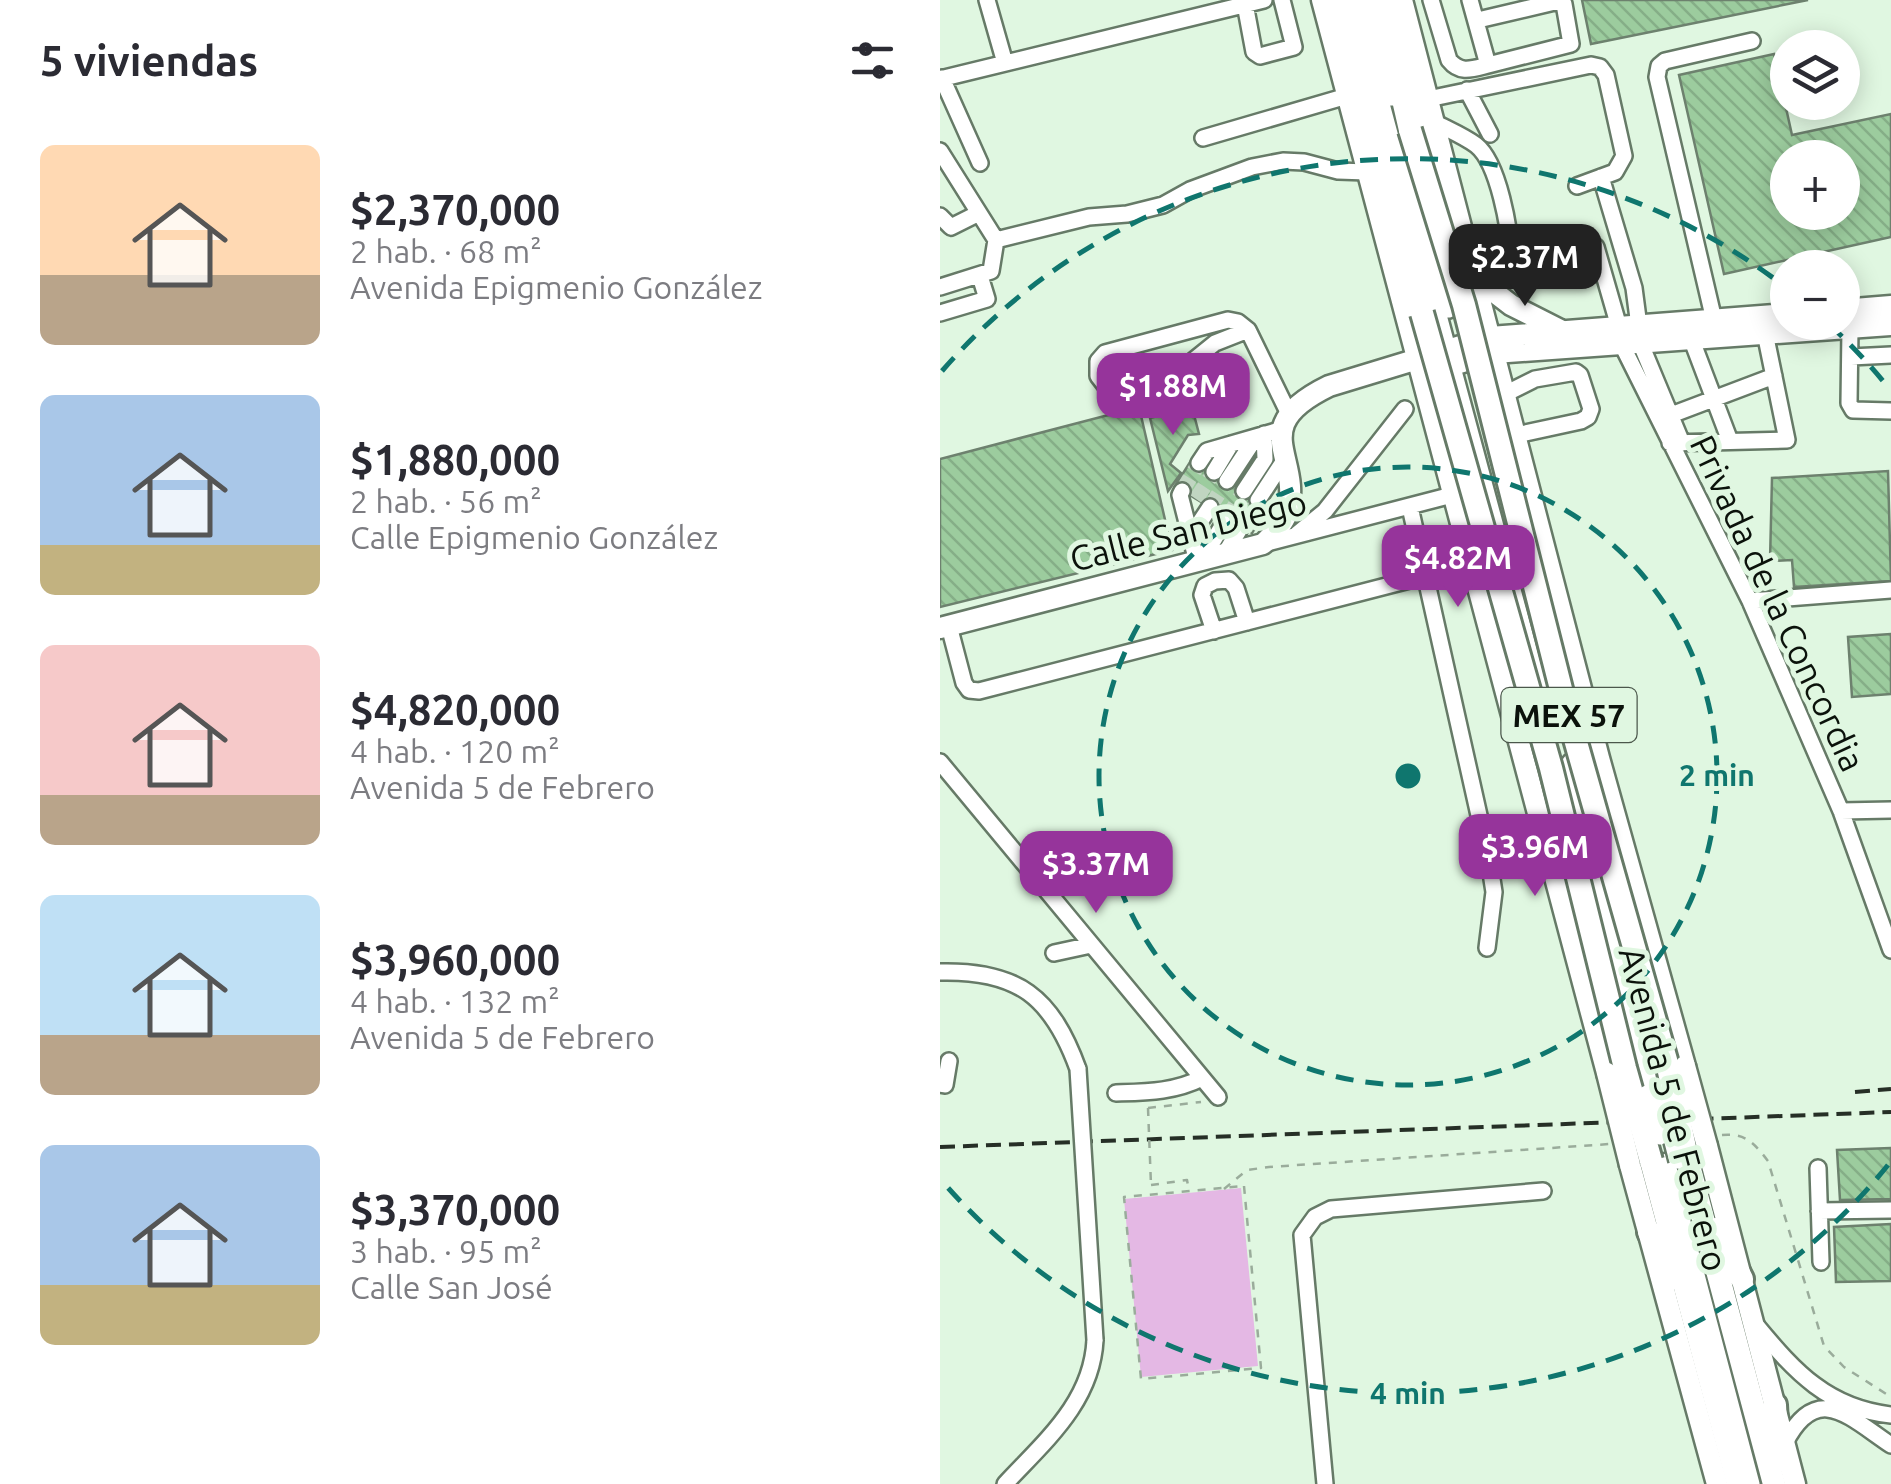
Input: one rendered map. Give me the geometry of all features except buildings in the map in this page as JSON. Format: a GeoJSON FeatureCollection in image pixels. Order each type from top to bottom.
{"type":"FeatureCollection","features":[{"type":"Feature","properties":{"kind":"highway","name":"Avenida 5 de Febrero"},"geometry":{"type":"LineString","coordinates":[[1337,0],[1550,768],[1625,1068],[1663,1162],[1694,1321],[1735,1484]]}},
{"type":"Feature","properties":{"kind":"highway","name":"Avenida 5 de Febrero"},"geometry":{"type":"LineString","coordinates":[[1380,0],[1410,130],[1464,306],[1562,693],[1668,1067],[1663,1162]]}},
{"type":"Feature","properties":{"kind":"highway","name":"Avenida 5 de Febrero"},"geometry":{"type":"LineString","coordinates":[[1663,1162],[1696,1190],[1777,1484]]}},
{"type":"Feature","properties":{"kind":"highway"},"geometry":{"type":"LineString","coordinates":[[1696,1190],[1742,1279]]}},
{"type":"Feature","properties":{"kind":"highway"},"geometry":{"type":"LineString","coordinates":[[1649,1232],[1694,1321]]}},
{"type":"Feature","properties":{"kind":"highway"},"geometry":{"type":"LineString","coordinates":[[1775,1405],[1777,1484]]}},
{"type":"Feature","properties":{"kind":"main road","name":"Avenida 5 de Febrero"},"geometry":{"type":"LineString","coordinates":[[1322,0],[1607,1074],[1663,1162],[1649,1232],[1718,1484]]}},
{"type":"Feature","properties":{"kind":"main road","name":"Avenida 5 de Febrero"},"geometry":{"type":"LineString","coordinates":[[1402,0],[1599,758],[1712,1163],[1795,1484]]}},
{"type":"Feature","properties":{"kind":"main road"},"geometry":{"type":"LineString","coordinates":[[1475,274],[1511,306],[1562,337]]}},
{"type":"Feature","properties":{"kind":"main road"},"geometry":{"type":"LineString","coordinates":[[1860,315],[1891,308]]}},
{"type":"Feature","properties":{"kind":"main road"},"geometry":{"type":"LineString","coordinates":[[1263,544],[1286,514],[1288,500],[1274,460],[1273,428],[1304,398],[1316,392],[1378,371],[1418,367],[1492,345],[1630,334],[1770,315]]}},
{"type":"Feature","properties":{"kind":"main road"},"geometry":{"type":"LineString","coordinates":[[1860,321],[1891,325]]}},
{"type":"Feature","properties":{"kind":"main road"},"geometry":{"type":"LineString","coordinates":[[1517,343],[1630,334],[1691,338],[1770,332]]}},
{"type":"Feature","properties":{"kind":"main road","name":"Calle San Diego"},"geometry":{"type":"LineString","coordinates":[[944,627],[1263,544]]}},
{"type":"Feature","properties":{"kind":"street"},"geometry":{"type":"LineString","coordinates":[[987,0],[1006,62]]}},
{"type":"Feature","properties":{"kind":"street"},"geometry":{"type":"LineString","coordinates":[[980,164],[941,78],[1264,0]]}},
{"type":"Feature","properties":{"kind":"street"},"geometry":{"type":"LineString","coordinates":[[1245,4],[1254,52],[1268,56],[1294,47],[1282,0]]}},
{"type":"Feature","properties":{"kind":"street"},"geometry":{"type":"LineString","coordinates":[[1354,0],[1418,245],[1456,356]]}},
{"type":"Feature","properties":{"kind":"street"},"geometry":{"type":"LineString","coordinates":[[1366,0],[1456,356],[1653,1093],[1663,1162],[1752,1484]]}},
{"type":"Feature","properties":{"kind":"street"},"geometry":{"type":"LineString","coordinates":[[1394,0],[1446,208]]}},
{"type":"Feature","properties":{"kind":"street"},"geometry":{"type":"LineString","coordinates":[[1431,0],[1455,68],[1465,70],[1571,44],[1564,4],[1553,2],[1478,20]]}},
{"type":"Feature","properties":{"kind":"street"},"geometry":{"type":"LineString","coordinates":[[1470,0],[1488,65]]}},
{"type":"Feature","properties":{"kind":"street"},"geometry":{"type":"LineString","coordinates":[[1714,320],[1657,77],[1659,66],[1665,61],[1752,42]]}},
{"type":"Feature","properties":{"kind":"street"},"geometry":{"type":"LineString","coordinates":[[1428,99],[1592,65],[1600,67],[1606,74],[1624,156],[1615,172],[1577,186]]}},
{"type":"Feature","properties":{"kind":"street"},"geometry":{"type":"LineString","coordinates":[[1467,90],[1490,134]]}},
{"type":"Feature","properties":{"kind":"street"},"geometry":{"type":"LineString","coordinates":[[1203,138],[1347,96]]}},
{"type":"Feature","properties":{"kind":"street"},"geometry":{"type":"LineString","coordinates":[[1434,122],[1477,146],[1488,159],[1510,232],[1511,259]]}},
{"type":"Feature","properties":{"kind":"street"},"geometry":{"type":"LineString","coordinates":[[940,151],[996,240],[994,266],[980,276],[940,287]]}},
{"type":"Feature","properties":{"kind":"street"},"geometry":{"type":"LineString","coordinates":[[996,240],[1089,217],[1126,214],[1162,205],[1252,167],[1282,161],[1367,172]]}},
{"type":"Feature","properties":{"kind":"street"},"geometry":{"type":"LineString","coordinates":[[1601,177],[1634,288],[1630,334]]}},
{"type":"Feature","properties":{"kind":"street"},"geometry":{"type":"LineString","coordinates":[[940,216],[951,227],[979,213]]}},
{"type":"Feature","properties":{"kind":"street"},"geometry":{"type":"LineString","coordinates":[[1475,274],[1582,238],[1590,240],[1630,334],[1671,415],[1676,443],[1787,440],[1765,333]]}},
{"type":"Feature","properties":{"kind":"street"},"geometry":{"type":"LineString","coordinates":[[940,314],[987,298],[980,276]]}},
{"type":"Feature","properties":{"kind":"street"},"geometry":{"type":"LineString","coordinates":[[1248,330],[1215,343],[1184,368],[1115,387],[1105,386],[1098,376],[1098,361],[1106,353],[1215,322],[1238,322],[1248,330],[1273,428]]}},
{"type":"Feature","properties":{"kind":"street"},"geometry":{"type":"LineString","coordinates":[[1562,337],[1770,324]]}},
{"type":"Feature","properties":{"kind":"street","name":"Privada de la Concordia"},"geometry":{"type":"LineString","coordinates":[[1630,334],[1842,811],[1891,950]]}},
{"type":"Feature","properties":{"kind":"street"},"geometry":{"type":"LineString","coordinates":[[1691,338],[1730,441]]}},
{"type":"Feature","properties":{"kind":"street"},"geometry":{"type":"LineString","coordinates":[[1848,340],[1849,403],[1853,410],[1891,410]]}},
{"type":"Feature","properties":{"kind":"street"},"geometry":{"type":"LineString","coordinates":[[1851,357],[1891,355]]}},
{"type":"Feature","properties":{"kind":"street"},"geometry":{"type":"LineString","coordinates":[[1505,394],[1535,379],[1576,372],[1590,409],[1588,417],[1581,421],[1516,436]]}},
{"type":"Feature","properties":{"kind":"street"},"geometry":{"type":"LineString","coordinates":[[1671,415],[1774,376]]}},
{"type":"Feature","properties":{"kind":"street"},"geometry":{"type":"LineString","coordinates":[[1294,536],[1325,511],[1406,409]]}},
{"type":"Feature","properties":{"kind":"street"},"geometry":{"type":"LineString","coordinates":[[1273,428],[1213,472],[1231,444],[1273,428]]}},
{"type":"Feature","properties":{"kind":"street"},"geometry":{"type":"LineString","coordinates":[[1274,460],[1257,493],[1274,460]]}},
{"type":"Feature","properties":{"kind":"street"},"geometry":{"type":"LineString","coordinates":[[1454,466],[1512,712]]}},
{"type":"Feature","properties":{"kind":"street"},"geometry":{"type":"LineString","coordinates":[[1190,537],[1196,499],[1180,495],[1190,537],[1199,561],[1234,523],[1224,555]]}},
{"type":"Feature","properties":{"kind":"street","name":"Calle San Diego"},"geometry":{"type":"LineString","coordinates":[[1263,544],[1452,495]]}},
{"type":"Feature","properties":{"kind":"street"},"geometry":{"type":"LineString","coordinates":[[1410,507],[1489,860],[1494,892],[1487,948]]}},
{"type":"Feature","properties":{"kind":"street"},"geometry":{"type":"LineString","coordinates":[[944,627],[964,684],[968,690],[978,691],[1425,576]]}},
{"type":"Feature","properties":{"kind":"street"},"geometry":{"type":"LineString","coordinates":[[1214,631],[1202,595],[1205,586],[1215,580],[1230,580],[1247,622]]}},
{"type":"Feature","properties":{"kind":"street"},"geometry":{"type":"LineString","coordinates":[[1750,601],[1891,590]]}},
{"type":"Feature","properties":{"kind":"street"},"geometry":{"type":"LineString","coordinates":[[940,762],[1218,1098]]}},
{"type":"Feature","properties":{"kind":"street"},"geometry":{"type":"LineString","coordinates":[[1842,811],[1891,810]]}},
{"type":"Feature","properties":{"kind":"street"},"geometry":{"type":"LineString","coordinates":[[1054,953],[1091,944]]}},
{"type":"Feature","properties":{"kind":"street"},"geometry":{"type":"LineString","coordinates":[[945,972],[1010,980],[1034,997],[1056,1018],[1078,1069],[1095,1340],[1091,1370],[1077,1404],[1005,1484]]}},
{"type":"Feature","properties":{"kind":"street"},"geometry":{"type":"LineString","coordinates":[[940,1084],[945,1085],[949,1061]]}},
{"type":"Feature","properties":{"kind":"street"},"geometry":{"type":"LineString","coordinates":[[1116,1093],[1183,1087],[1202,1078]]}},
{"type":"Feature","properties":{"kind":"street"},"geometry":{"type":"LineString","coordinates":[[1663,1162],[1761,1484]]}},
{"type":"Feature","properties":{"kind":"street"},"geometry":{"type":"LineString","coordinates":[[1818,1168],[1821,1262]]}},
{"type":"Feature","properties":{"kind":"street"},"geometry":{"type":"LineString","coordinates":[[1326,1484],[1302,1235],[1315,1217],[1331,1209],[1543,1191]]}},
{"type":"Feature","properties":{"kind":"street"},"geometry":{"type":"LineString","coordinates":[[1819,1211],[1891,1210]]}},
{"type":"Feature","properties":{"kind":"street"},"geometry":{"type":"LineString","coordinates":[[1754,1323],[1807,1382],[1874,1413],[1891,1414]]}},
{"type":"Feature","properties":{"kind":"street"},"geometry":{"type":"LineString","coordinates":[[1785,1443],[1800,1418],[1824,1406],[1841,1412],[1891,1446]]}},
{"type":"Feature","properties":{"kind":"path"},"geometry":{"type":"LineString","coordinates":[[1189,1191],[1188,1180],[1151,1185],[1148,1108],[1196,1103]]}},
{"type":"Feature","properties":{"kind":"path"},"geometry":{"type":"LineString","coordinates":[[1716,1136],[1735,1134],[1750,1138],[1768,1161],[1824,1346],[1844,1367],[1891,1397]]}},
{"type":"Feature","properties":{"kind":"path"},"geometry":{"type":"LineString","coordinates":[[1226,1188],[1246,1170],[1269,1167],[1618,1144]]}},
{"type":"Feature","properties":{"kind":"path"},"geometry":{"type":"LineString","coordinates":[[1244,1186],[1261,1368],[1141,1379],[1124,1197],[1189,1191],[1244,1186]]}},
{"type":"Feature","properties":{"kind":"shaded area"},"geometry":{"type":"Polygon","coordinates":[[[1241,1188],[1258,1366],[1141,1377],[1124,1199],[1241,1188]]]}},
{"type":"Feature","properties":{"kind":"tunnel"},"geometry":{"type":"LineString","coordinates":[[1182,491],[1199,463]]}},
{"type":"Feature","properties":{"kind":"tunnel"},"geometry":{"type":"LineString","coordinates":[[1196,499],[1214,472]]}},
{"type":"Feature","properties":{"kind":"tunnel"},"geometry":{"type":"LineString","coordinates":[[1210,507],[1227,481]]}},
{"type":"Feature","properties":{"kind":"tunnel"},"geometry":{"type":"LineString","coordinates":[[1227,518],[1244,491]]}},
{"type":"Feature","properties":{"kind":"tunnel"},"geometry":{"type":"LineString","coordinates":[[1241,527],[1258,500]]}},
{"type":"Feature","properties":{"kind":"railway"},"geometry":{"type":"LineString","coordinates":[[1855,1092],[1891,1089]]}},
{"type":"Feature","properties":{"kind":"railway"},"geometry":{"type":"LineString","coordinates":[[940,1147],[1891,1112]]}}]}
